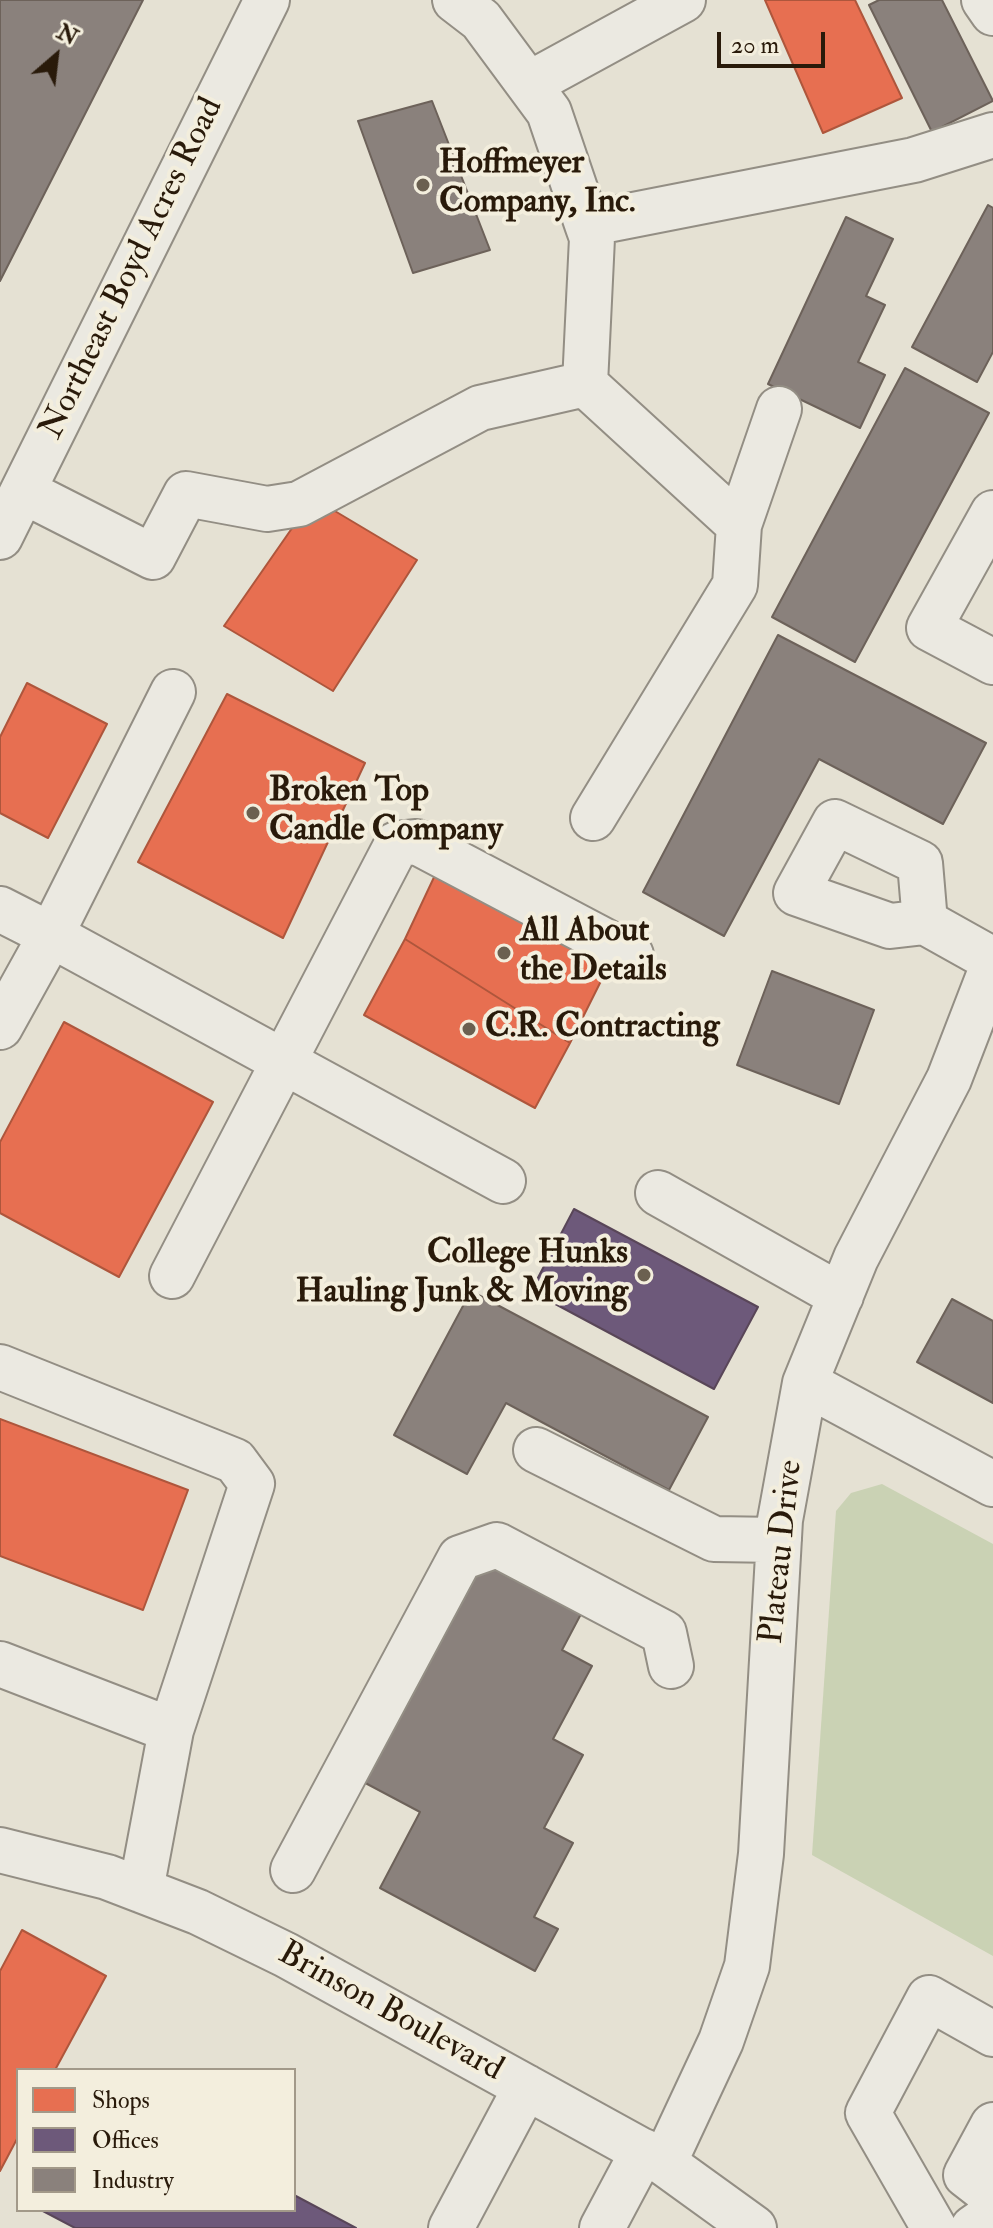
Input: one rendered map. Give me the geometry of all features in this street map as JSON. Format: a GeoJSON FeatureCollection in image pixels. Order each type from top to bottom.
{"type":"FeatureCollection","features":[{"type":"Feature","properties":{"kind":"street","name":"Northeast Boyd Acres Road"},"geometry":{"type":"LineString","coordinates":[[0,537],[267,0]]}},
{"type":"Feature","properties":{"kind":"street"},"geometry":{"type":"LineString","coordinates":[[455,0],[481,20],[549,112],[592,238],[585,384]]}},
{"type":"Feature","properties":{"kind":"street"},"geometry":{"type":"LineString","coordinates":[[529,84],[683,0]]}},
{"type":"Feature","properties":{"kind":"street"},"geometry":{"type":"LineString","coordinates":[[984,0],[993,13]]}},
{"type":"Feature","properties":{"kind":"street"},"geometry":{"type":"LineString","coordinates":[[587,224],[899,163],[993,135]]}},
{"type":"Feature","properties":{"kind":"street"},"geometry":{"type":"LineString","coordinates":[[23,491],[153,557],[186,494],[267,509],[299,504],[480,408],[585,384]]}},
{"type":"Feature","properties":{"kind":"street"},"geometry":{"type":"LineString","coordinates":[[585,384],[739,525]]}},
{"type":"Feature","properties":{"kind":"street"},"geometry":{"type":"LineString","coordinates":[[593,818],[735,585],[739,525],[779,409]]}},
{"type":"Feature","properties":{"kind":"street"},"geometry":{"type":"LineString","coordinates":[[993,513],[929,628],[993,662]]}},
{"type":"Feature","properties":{"kind":"street"},"geometry":{"type":"LineString","coordinates":[[0,1027],[51,935],[173,692]]}},
{"type":"Feature","properties":{"kind":"street"},"geometry":{"type":"LineString","coordinates":[[172,1276],[397,844],[417,842],[631,955]]}},
{"type":"Feature","properties":{"kind":"street"},"geometry":{"type":"LineString","coordinates":[[0,909],[503,1181]]}},
{"type":"Feature","properties":{"kind":"street"},"geometry":{"type":"LineString","coordinates":[[925,922],[993,962]]}},
{"type":"Feature","properties":{"kind":"street","name":"Plateau Drive"},"geometry":{"type":"LineString","coordinates":[[602,2228],[654,2157],[721,2041],[747,1966],[761,1854],[779,1540],[805,1383],[856,1258],[949,1079],[993,962]]}},
{"type":"Feature","properties":{"kind":"street"},"geometry":{"type":"LineString","coordinates":[[658,1193],[841,1296]]}},
{"type":"Feature","properties":{"kind":"street"},"geometry":{"type":"LineString","coordinates":[[0,1367],[235,1461],[252,1484],[171,1730],[141,1890]]}},
{"type":"Feature","properties":{"kind":"street"},"geometry":{"type":"LineString","coordinates":[[805,1383],[993,1484]]}},
{"type":"Feature","properties":{"kind":"street"},"geometry":{"type":"LineString","coordinates":[[536,1450],[714,1539],[779,1540]]}},
{"type":"Feature","properties":{"kind":"street"},"geometry":{"type":"LineString","coordinates":[[293,1870],[460,1558],[497,1545],[664,1633],[671,1666]]}},
{"type":"Feature","properties":{"kind":"street"},"geometry":{"type":"LineString","coordinates":[[0,1664],[171,1730]]}},
{"type":"Feature","properties":{"kind":"street","name":"Brinson Boulevard"},"geometry":{"type":"LineString","coordinates":[[0,1850],[107,1877],[198,1912],[286,1955],[654,2157],[754,2228]]}},
{"type":"Feature","properties":{"kind":"street"},"geometry":{"type":"LineString","coordinates":[[934,2228],[868,2113],[929,1998],[993,2034]]}},
{"type":"Feature","properties":{"kind":"street"},"geometry":{"type":"LineString","coordinates":[[451,2228],[526,2087]]}},
{"type":"Feature","properties":{"kind":"street"},"geometry":{"type":"LineString","coordinates":[[993,2125],[966,2175],[993,2196]]}},
{"type":"Feature","properties":{"kind":"street"},"geometry":{"type":"LineString","coordinates":[[973,2228],[993,2214]]}},
{"type":"Feature","properties":{"kind":"green space"},"geometry":{"type":"Polygon","coordinates":[[[882,1484],[993,1544],[993,1956],[812,1855],[836,1511],[851,1493],[882,1484]]]}},
{"type":"Feature","properties":{"kind":"building: Shops"},"geometry":{"type":"Polygon","coordinates":[[[765,0],[855,0],[902,98],[823,133],[765,0]]]}},
{"type":"Feature","properties":{"kind":"building: Shops"},"geometry":{"type":"Polygon","coordinates":[[[313,498],[417,560],[333,691],[224,626],[313,498]]]}},
{"type":"Feature","properties":{"kind":"building: Shops"},"geometry":{"type":"Polygon","coordinates":[[[27,683],[107,724],[48,838],[0,813],[0,737],[27,683]]]}},
{"type":"Feature","properties":{"kind":"building: Shops","name":"Broken Top Candle Company"},"geometry":{"type":"Polygon","coordinates":[[[227,694],[365,763],[283,938],[138,862],[227,694]]]}},
{"type":"Feature","properties":{"kind":"building: Shops","name":"All About the Details"},"geometry":{"type":"Polygon","coordinates":[[[436,873],[608,967],[570,1043],[405,939],[436,873]]]}},
{"type":"Feature","properties":{"kind":"building: Shops","name":"C.R. Contracting"},"geometry":{"type":"Polygon","coordinates":[[[405,939],[570,1043],[535,1108],[364,1015],[405,939]]]}},
{"type":"Feature","properties":{"kind":"building: Shops"},"geometry":{"type":"Polygon","coordinates":[[[64,1022],[213,1102],[119,1277],[0,1213],[0,1142],[64,1022]]]}},
{"type":"Feature","properties":{"kind":"building: Shops"},"geometry":{"type":"Polygon","coordinates":[[[0,1419],[188,1490],[143,1610],[0,1556],[0,1419]]]}},
{"type":"Feature","properties":{"kind":"building: Shops"},"geometry":{"type":"Polygon","coordinates":[[[22,1930],[106,1976],[56,2068],[16,2068],[16,2141],[0,2171],[0,1971],[22,1930]]]}},
{"type":"Feature","properties":{"kind":"building: Offices"},"geometry":{"type":"Polygon","coordinates":[[[574,1209],[758,1307],[714,1389],[531,1291],[574,1209]]]}},
{"type":"Feature","properties":{"kind":"building: Offices"},"geometry":{"type":"Polygon","coordinates":[[[296,2196],[356,2228],[75,2228],[45,2212],[296,2212],[296,2196]]]}},
{"type":"Feature","properties":{"kind":"building: Industry"},"geometry":{"type":"Polygon","coordinates":[[[0,0],[143,0],[0,281],[0,0]]]}},
{"type":"Feature","properties":{"kind":"building: Industry"},"geometry":{"type":"Polygon","coordinates":[[[879,0],[942,0],[993,101],[932,132],[869,5],[879,0]]]}},
{"type":"Feature","properties":{"kind":"building: Industry","name":"Hoffmeyer Company, Inc."},"geometry":{"type":"Polygon","coordinates":[[[432,101],[490,250],[413,273],[358,121],[432,101]]]}},
{"type":"Feature","properties":{"kind":"building: Industry"},"geometry":{"type":"Polygon","coordinates":[[[988,205],[993,208],[993,352],[977,382],[912,347],[988,205]]]}},
{"type":"Feature","properties":{"kind":"building: Industry"},"geometry":{"type":"Polygon","coordinates":[[[846,217],[893,239],[866,296],[885,305],[858,362],[885,375],[860,428],[768,384],[846,217]]]}},
{"type":"Feature","properties":{"kind":"building: Industry"},"geometry":{"type":"Polygon","coordinates":[[[905,368],[989,413],[855,662],[772,617],[905,368]]]}},
{"type":"Feature","properties":{"kind":"building: Industry"},"geometry":{"type":"Polygon","coordinates":[[[778,635],[986,743],[943,824],[819,759],[724,936],[643,892],[778,635]]]}},
{"type":"Feature","properties":{"kind":"building: Industry"},"geometry":{"type":"Polygon","coordinates":[[[772,971],[874,1010],[839,1104],[737,1065],[772,971]]]}},
{"type":"Feature","properties":{"kind":"building: Industry"},"geometry":{"type":"Polygon","coordinates":[[[471,1291],[708,1417],[669,1490],[506,1403],[467,1474],[394,1435],[471,1291]]]}},
{"type":"Feature","properties":{"kind":"building: Industry"},"geometry":{"type":"Polygon","coordinates":[[[952,1299],[993,1321],[993,1403],[917,1362],[952,1299]]]}},
{"type":"Feature","properties":{"kind":"building: Industry"},"geometry":{"type":"Polygon","coordinates":[[[473,1556],[581,1614],[562,1650],[592,1666],[553,1739],[583,1755],[544,1828],[573,1843],[534,1917],[558,1929],[535,1971],[380,1888],[420,1812],[354,1777],[473,1556]]]}},
{"type":"Feature","properties":{"kind":"place","name":"Hoffmeyer Company, Inc."},"geometry":{"type":"Point","coordinates":[423,185]}},
{"type":"Feature","properties":{"kind":"place","name":"Broken Top Candle Company"},"geometry":{"type":"Point","coordinates":[253,813]}},
{"type":"Feature","properties":{"kind":"place","name":"All About the Details"},"geometry":{"type":"Point","coordinates":[504,953]}},
{"type":"Feature","properties":{"kind":"place","name":"C.R. Contracting"},"geometry":{"type":"Point","coordinates":[469,1029]}},
{"type":"Feature","properties":{"kind":"place","name":"College Hunks Hauling Junk & Moving"},"geometry":{"type":"Point","coordinates":[644,1275]}}]}
